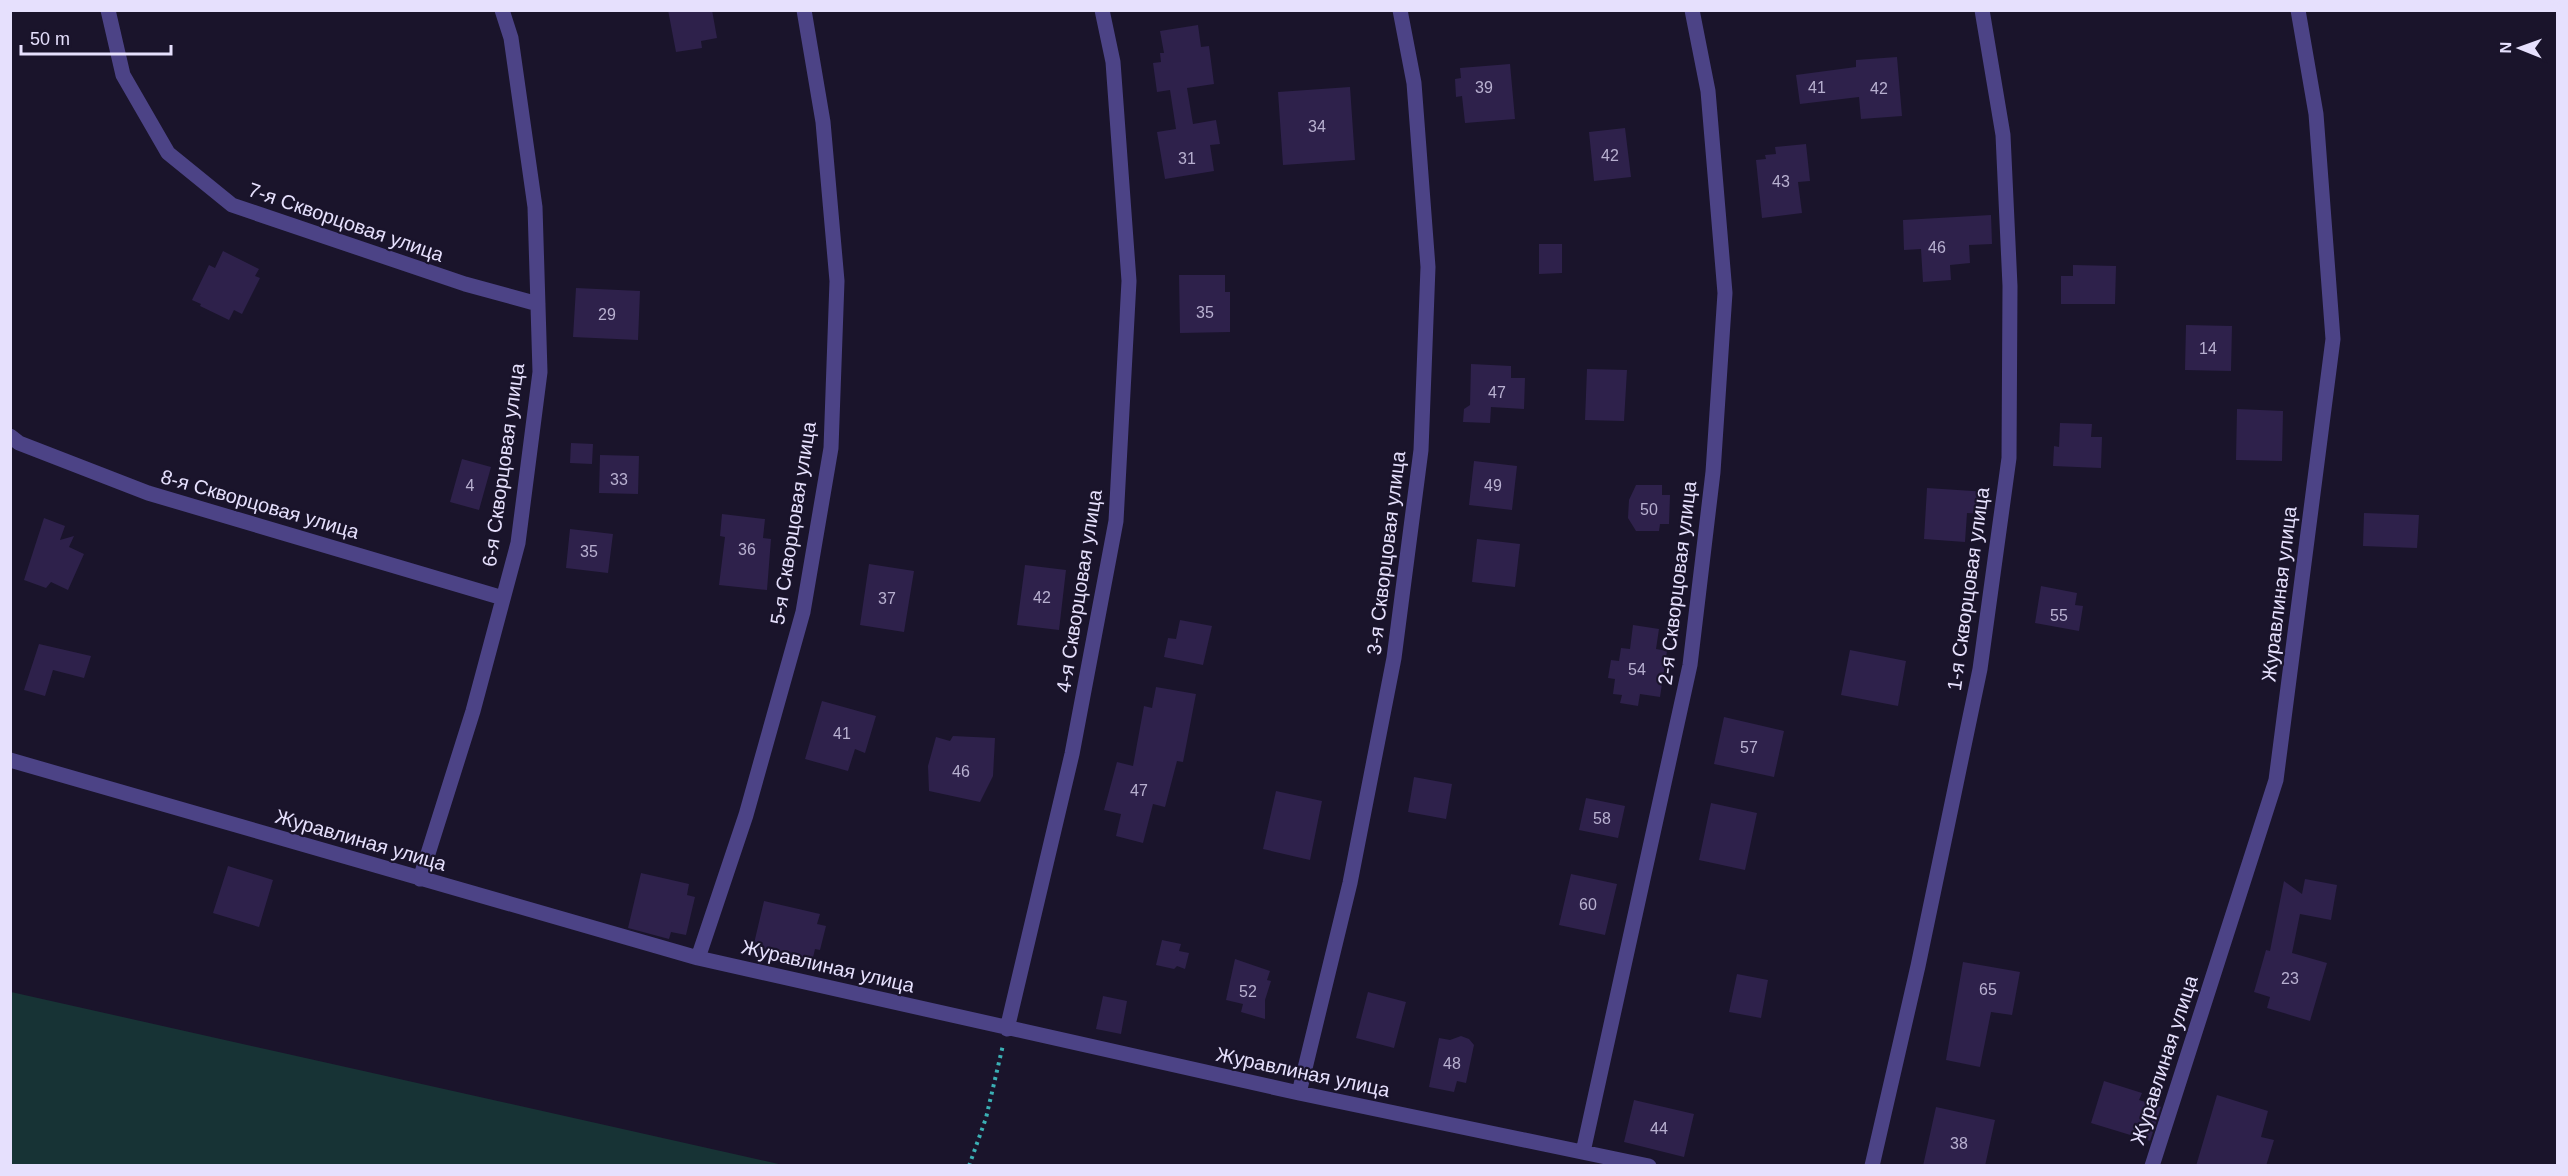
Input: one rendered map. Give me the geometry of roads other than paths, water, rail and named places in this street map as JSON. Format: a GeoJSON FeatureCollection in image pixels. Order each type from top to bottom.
{"type":"FeatureCollection","features":[{"type":"Feature","properties":{"kind":"street","name":"7-я Скворцовая улица"},"geometry":{"type":"LineString","coordinates":[[108,10],[123,75],[168,153],[231,205],[465,284],[538,304]]}},
{"type":"Feature","properties":{"kind":"street","name":"6-я Скворцовая улица"},"geometry":{"type":"LineString","coordinates":[[420,879],[473,711],[518,543],[540,372],[535,207],[512,38],[502,10]]}},
{"type":"Feature","properties":{"kind":"street","name":"5-я Скворцовая улица"},"geometry":{"type":"LineString","coordinates":[[698,958],[746,815],[803,612],[831,448],[837,281],[823,122],[804,10]]}},
{"type":"Feature","properties":{"kind":"street","name":"4-я Скворцовая улица"},"geometry":{"type":"LineString","coordinates":[[1007,1029],[1072,754],[1116,521],[1129,280],[1113,62],[1102,10]]}},
{"type":"Feature","properties":{"kind":"street","name":"3-я Скворцовая улица"},"geometry":{"type":"LineString","coordinates":[[1299,1093],[1350,883],[1394,658],[1421,450],[1428,267],[1414,82],[1400,10]]}},
{"type":"Feature","properties":{"kind":"street","name":"2-я Скворцовая улица"},"geometry":{"type":"LineString","coordinates":[[1584,1152],[1690,665],[1713,472],[1725,293],[1708,92],[1692,10]]}},
{"type":"Feature","properties":{"kind":"street","name":"1-я Скворцовая улица"},"geometry":{"type":"LineString","coordinates":[[1872,1166],[1918,966],[1980,669],[2009,459],[2010,286],[2003,135],[1982,10]]}},
{"type":"Feature","properties":{"kind":"street","name":"Журавлиная улица"},"geometry":{"type":"LineString","coordinates":[[2152,1166],[2276,780],[2333,339],[2316,114],[2298,10]]}},
{"type":"Feature","properties":{"kind":"street","name":"8-я Скворцовая улица"},"geometry":{"type":"LineString","coordinates":[[10,436],[19,443],[148,493],[503,598]]}},
{"type":"Feature","properties":{"kind":"street","name":"Журавлиная улица"},"geometry":{"type":"LineString","coordinates":[[10,760],[698,958],[1299,1093],[1649,1166]]}}]}
